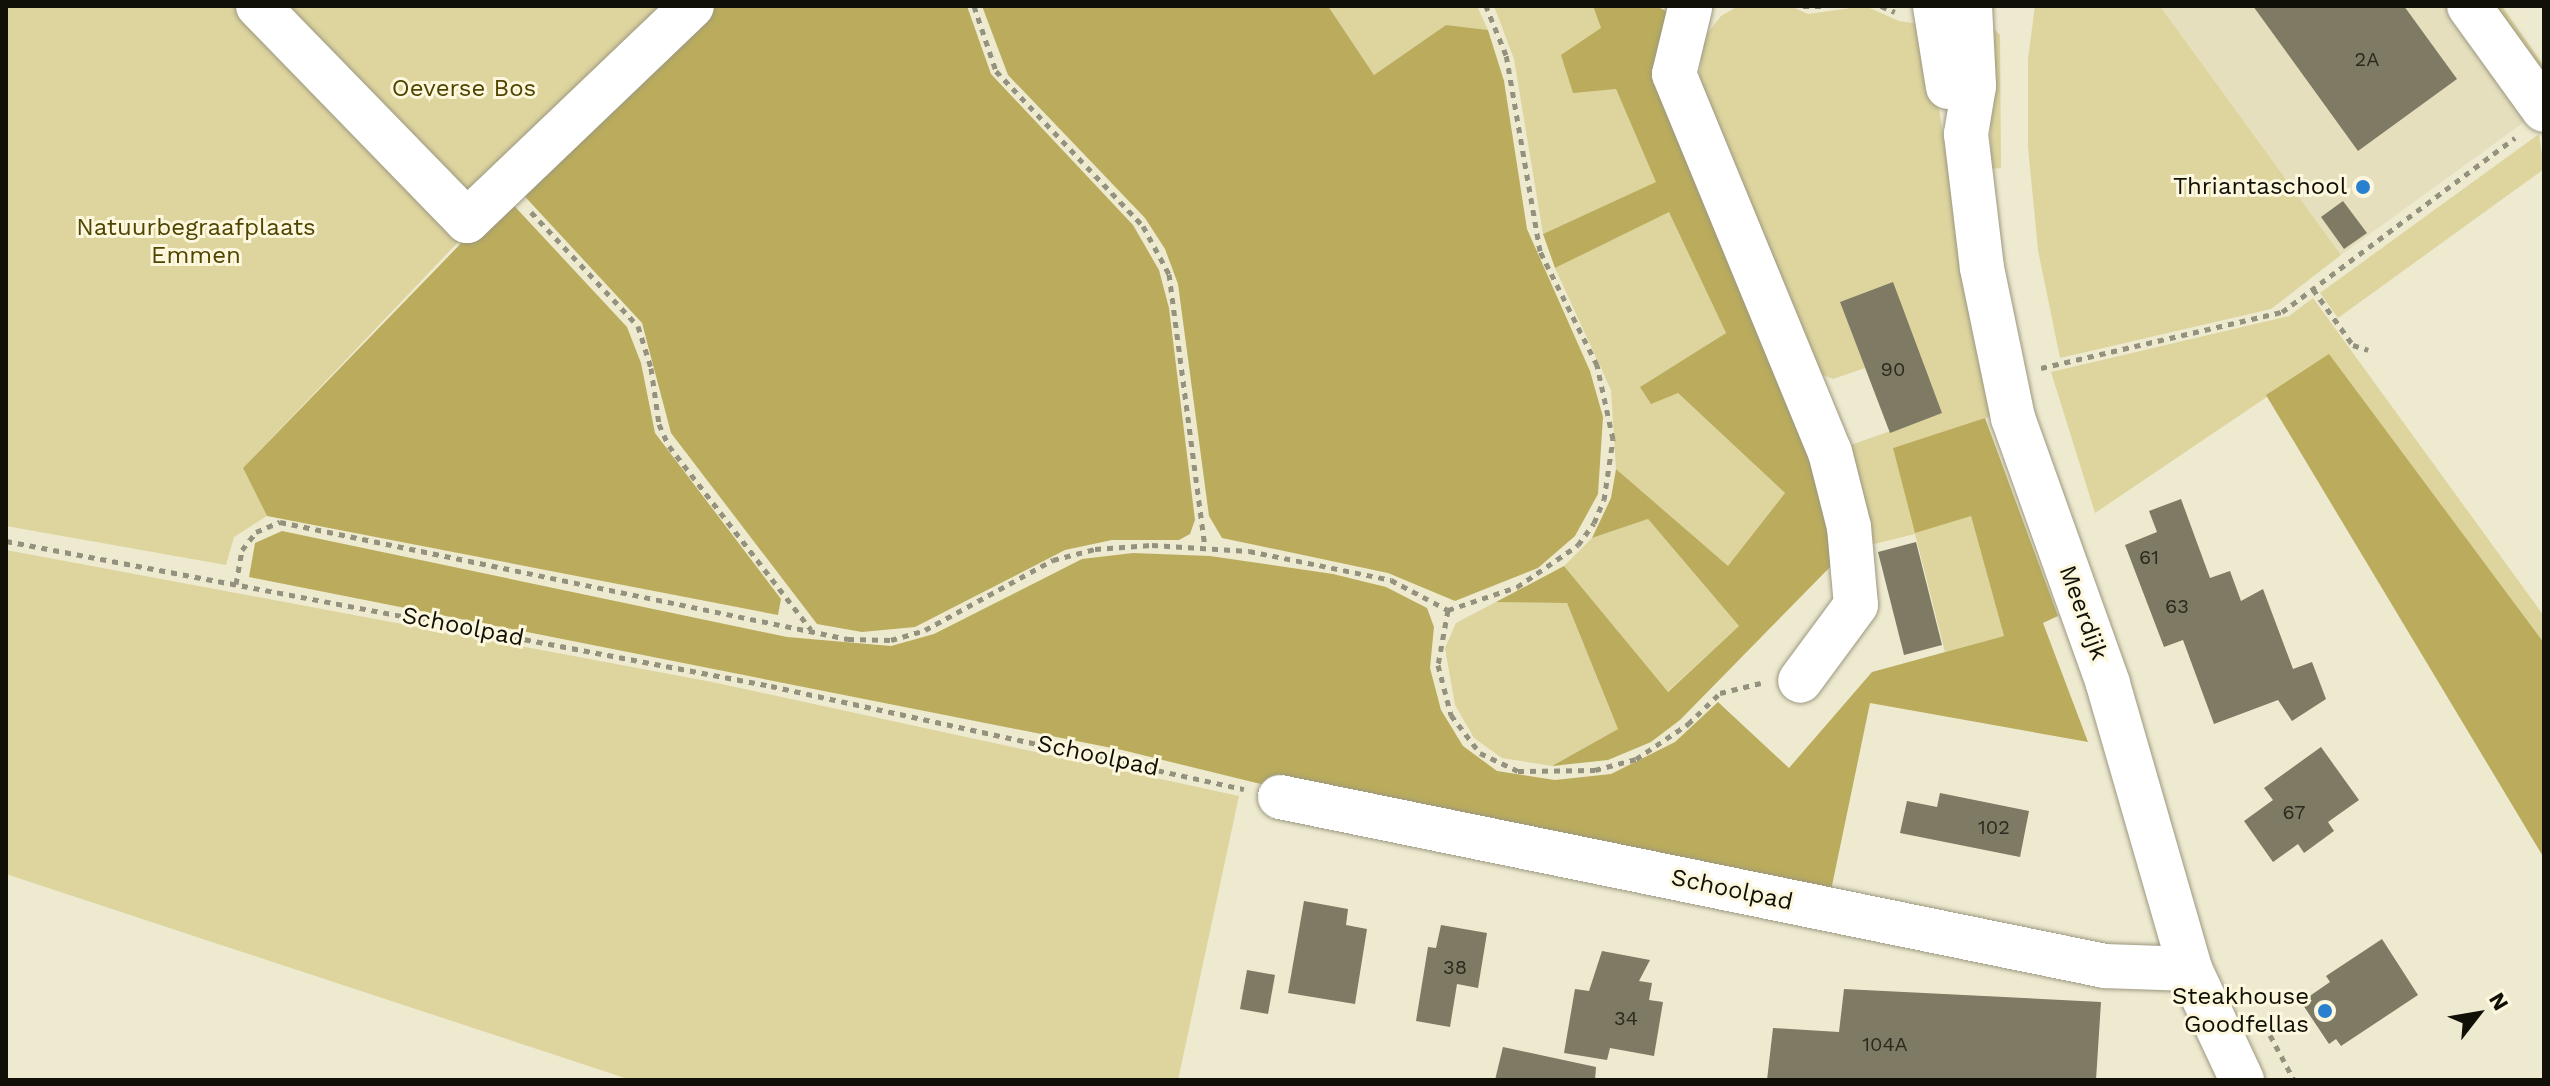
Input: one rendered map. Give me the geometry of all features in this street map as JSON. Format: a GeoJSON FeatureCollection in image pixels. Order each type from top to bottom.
{"type":"FeatureCollection","features":[{"type":"Feature","properties":{"kind":"street"},"geometry":{"type":"LineString","coordinates":[[258,6],[467,221],[692,6]]}},
{"type":"Feature","properties":{"kind":"street","name":"Meerdijk"},"geometry":{"type":"LineString","coordinates":[[1935,6],[1949,93],[1966,134],[1982,268],[2013,418],[2108,684],[2190,969],[2242,1080]]}},
{"type":"Feature","properties":{"kind":"street","name":"Meerdijk"},"geometry":{"type":"LineString","coordinates":[[1966,134],[1974,86],[1970,6]]}},
{"type":"Feature","properties":{"kind":"street"},"geometry":{"type":"LineString","coordinates":[[2469,6],[2532,123]]}},
{"type":"Feature","properties":{"kind":"street"},"geometry":{"type":"LineString","coordinates":[[1690,7],[1674,74],[1830,452],[1849,527],[1856,605],[1800,681]]}},
{"type":"Feature","properties":{"kind":"street","name":"Schoolpad"},"geometry":{"type":"LineString","coordinates":[[1280,797],[2105,966],[2190,969]]}},
{"type":"Feature","properties":{"kind":"path"},"geometry":{"type":"LineString","coordinates":[[974,6],[996,71],[1143,226],[1169,274],[1205,547]]}},
{"type":"Feature","properties":{"kind":"path"},"geometry":{"type":"LineString","coordinates":[[236,584],[242,550],[256,532],[280,522],[812,631],[891,640],[947,620],[1053,560],[1109,548],[1205,547],[1249,551],[1391,580],[1448,610],[1517,587],[1578,545],[1604,500],[1613,439],[1597,365],[1540,251],[1506,55],[1486,6]]}},
{"type":"Feature","properties":{"kind":"path"},"geometry":{"type":"LineString","coordinates":[[1803,6],[1823,6]]}},
{"type":"Feature","properties":{"kind":"path"},"geometry":{"type":"LineString","coordinates":[[2040,368],[2282,312],[2532,123]]}},
{"type":"Feature","properties":{"kind":"path"},"geometry":{"type":"LineString","coordinates":[[505,185],[638,326],[659,424],[669,446],[812,631]]}},
{"type":"Feature","properties":{"kind":"path"},"geometry":{"type":"LineString","coordinates":[[2313,289],[2353,345],[2368,350]]}},
{"type":"Feature","properties":{"kind":"path","name":"Schoolpad"},"geometry":{"type":"LineString","coordinates":[[6,541],[771,686],[1280,797]]}},
{"type":"Feature","properties":{"kind":"path"},"geometry":{"type":"LineString","coordinates":[[1448,610],[1438,665],[1451,715],[1480,753],[1518,771],[1595,770],[1636,759],[1675,735],[1720,693],[1765,682],[1800,681]]}},
{"type":"Feature","properties":{"kind":"shaded area"},"geometry":{"type":"Polygon","coordinates":[[[708,6],[967,6],[991,74],[1133,225],[1159,270],[1169,308],[1195,520],[1190,534],[1179,540],[1112,540],[1065,550],[915,627],[862,632],[817,624],[671,433],[642,323],[517,188],[708,6]]]}},
{"type":"Feature","properties":{"kind":"shaded area"},"geometry":{"type":"Polygon","coordinates":[[[982,6],[1328,6],[1374,75],[1446,25],[1488,30],[1504,81],[1527,229],[1590,371],[1603,417],[1598,494],[1575,536],[1538,568],[1455,601],[1388,573],[1222,538],[1209,516],[1178,284],[1165,249],[1145,218],[1008,75],[982,6]]]}},
{"type":"Feature","properties":{"kind":"shaded area"},"geometry":{"type":"Polygon","coordinates":[[[1593,6],[1656,6],[1670,13],[1810,446],[1834,563],[1680,720],[1651,742],[1608,760],[1552,766],[1618,729],[1567,603],[1496,602],[1564,566],[1668,692],[1739,626],[1648,519],[1592,538],[1611,498],[1616,469],[1728,566],[1785,493],[1678,393],[1651,404],[1640,387],[1726,333],[1669,212],[1555,268],[1543,234],[1656,182],[1616,89],[1573,93],[1561,55],[1601,28],[1593,6]]]}},
{"type":"Feature","properties":{"kind":"shaded area","name":"Thriantaschool"},"geometry":{"type":"Polygon","coordinates":[[[2160,6],[2445,6],[2527,120],[2341,255],[2160,6]]]}},
{"type":"Feature","properties":{"kind":"shaded area"},"geometry":{"type":"Polygon","coordinates":[[[506,197],[627,327],[641,363],[655,433],[781,599],[778,615],[267,516],[243,468],[506,197]]]}},
{"type":"Feature","properties":{"kind":"shaded area"},"geometry":{"type":"Polygon","coordinates":[[[2329,354],[2544,643],[2544,858],[2266,395],[2329,354]]]}},
{"type":"Feature","properties":{"kind":"shaded area"},"geometry":{"type":"Polygon","coordinates":[[[1985,418],[2058,616],[2043,623],[2088,742],[1870,703],[1829,900],[1285,790],[1122,750],[249,577],[255,543],[282,531],[787,637],[891,646],[934,634],[1082,559],[1133,553],[1210,556],[1333,574],[1386,587],[1427,608],[1434,627],[1430,668],[1441,710],[1463,746],[1497,771],[1555,780],[1611,774],[1675,742],[1718,702],[1789,768],[1872,672],[2004,636],[1971,516],[1915,533],[1893,448],[1985,418]]]}},
{"type":"Feature","properties":{"kind":"green space","name":"Natuurbegraafplaats Emmen"},"geometry":{"type":"Polygon","coordinates":[[[6,6],[237,6],[460,240],[243,468],[267,516],[234,537],[226,565],[6,526],[6,6]]]}},
{"type":"Feature","properties":{"kind":"green space","name":"Oeverse Bos"},"geometry":{"type":"Polygon","coordinates":[[[274,6],[669,6],[470,195],[274,6]]]}},
{"type":"Feature","properties":{"kind":"green space"},"geometry":{"type":"Polygon","coordinates":[[[1328,6],[1477,6],[1488,30],[1446,25],[1374,75],[1328,6]]]}},
{"type":"Feature","properties":{"kind":"green space"},"geometry":{"type":"Polygon","coordinates":[[[1494,6],[1593,6],[1601,28],[1573,92],[1616,89],[1657,182],[1543,234],[1514,59],[1494,6]]]}},
{"type":"Feature","properties":{"kind":"green space"},"geometry":{"type":"Polygon","coordinates":[[[1738,6],[1790,6],[1808,14],[1865,6],[1899,21],[1926,25],[1953,200],[1995,415],[1893,448],[1971,516],[2004,636],[1945,652],[1915,534],[1866,546],[1842,448],[1942,413],[1892,283],[1840,302],[1865,368],[1833,379],[1817,373],[1699,83],[1703,39],[1721,16],[1738,6]]]}},
{"type":"Feature","properties":{"kind":"green space"},"geometry":{"type":"Polygon","coordinates":[[[2035,6],[2160,6],[2341,255],[2271,309],[2060,358],[2038,250],[2028,147],[2028,59],[2035,6]]]}},
{"type":"Feature","properties":{"kind":"green space"},"geometry":{"type":"Polygon","coordinates":[[[2487,6],[2502,6],[2544,66],[2544,84],[2487,6]]]}},
{"type":"Feature","properties":{"kind":"green space"},"geometry":{"type":"Polygon","coordinates":[[[1989,24],[2000,35],[2001,168],[1991,169],[1989,24]]]}},
{"type":"Feature","properties":{"kind":"green space"},"geometry":{"type":"Polygon","coordinates":[[[2539,134],[2544,169],[2338,318],[2320,293],[2539,134]]]}},
{"type":"Feature","properties":{"kind":"green space"},"geometry":{"type":"Polygon","coordinates":[[[1669,211],[1726,333],[1640,387],[1678,393],[1785,493],[1728,567],[1616,469],[1611,390],[1555,268],[1669,211]]]}},
{"type":"Feature","properties":{"kind":"green space"},"geometry":{"type":"Polygon","coordinates":[[[2313,298],[2544,616],[2544,643],[2329,355],[2095,513],[2051,372],[2289,316],[2313,298]]]}},
{"type":"Feature","properties":{"kind":"green space"},"geometry":{"type":"Polygon","coordinates":[[[1648,519],[1739,626],[1667,692],[1564,566],[1592,538],[1648,519]]]}},
{"type":"Feature","properties":{"kind":"green space"},"geometry":{"type":"Polygon","coordinates":[[[6,550],[712,682],[1239,796],[1178,1080],[631,1080],[6,874],[6,550]]]}},
{"type":"Feature","properties":{"kind":"green space"},"geometry":{"type":"Polygon","coordinates":[[[1496,602],[1567,603],[1618,729],[1552,766],[1502,758],[1474,738],[1455,705],[1445,648],[1456,623],[1496,602]]]}},
{"type":"Feature","properties":{"kind":"building"},"geometry":{"type":"Polygon","coordinates":[[[2253,6],[2404,6],[2457,79],[2358,151],[2253,6]]]}},
{"type":"Feature","properties":{"kind":"building"},"geometry":{"type":"Polygon","coordinates":[[[2343,201],[2367,233],[2344,249],[2321,217],[2343,201]]]}},
{"type":"Feature","properties":{"kind":"building"},"geometry":{"type":"Polygon","coordinates":[[[1893,282],[1942,413],[1890,433],[1840,302],[1893,282]]]}},
{"type":"Feature","properties":{"kind":"building"},"geometry":{"type":"Polygon","coordinates":[[[2181,499],[2210,578],[2230,571],[2241,601],[2263,589],[2293,669],[2312,662],[2326,699],[2292,721],[2278,700],[2214,724],[2183,640],[2164,647],[2125,545],[2157,532],[2149,511],[2181,499]]]}},
{"type":"Feature","properties":{"kind":"building"},"geometry":{"type":"Polygon","coordinates":[[[1916,542],[1942,645],[1904,655],[1878,552],[1916,542]]]}},
{"type":"Feature","properties":{"kind":"building"},"geometry":{"type":"Polygon","coordinates":[[[2321,747],[2359,800],[2328,822],[2334,831],[2304,853],[2298,844],[2273,862],[2244,821],[2273,800],[2264,788],[2321,747]]]}},
{"type":"Feature","properties":{"kind":"building"},"geometry":{"type":"Polygon","coordinates":[[[1940,793],[2029,811],[2020,857],[1900,833],[1907,801],[1937,807],[1940,793]]]}},
{"type":"Feature","properties":{"kind":"building"},"geometry":{"type":"Polygon","coordinates":[[[1304,901],[1348,909],[1346,925],[1367,929],[1355,1004],[1288,993],[1304,901]]]}},
{"type":"Feature","properties":{"kind":"building"},"geometry":{"type":"Polygon","coordinates":[[[1441,925],[1487,933],[1478,988],[1457,984],[1450,1027],[1416,1021],[1428,947],[1436,948],[1441,925]]]}},
{"type":"Feature","properties":{"kind":"building"},"geometry":{"type":"Polygon","coordinates":[[[2382,939],[2418,995],[2341,1046],[2336,1039],[2329,1044],[2301,1002],[2330,982],[2326,976],[2382,939]]]}},
{"type":"Feature","properties":{"kind":"building"},"geometry":{"type":"Polygon","coordinates":[[[1602,951],[1650,960],[1639,981],[1652,983],[1649,1000],[1663,1002],[1654,1056],[1610,1048],[1607,1060],[1564,1053],[1575,989],[1589,991],[1602,951]]]}},
{"type":"Feature","properties":{"kind":"building"},"geometry":{"type":"Polygon","coordinates":[[[1247,970],[1275,975],[1268,1014],[1240,1009],[1247,970]]]}},
{"type":"Feature","properties":{"kind":"building"},"geometry":{"type":"Polygon","coordinates":[[[1844,989],[2101,1002],[2096,1080],[1767,1080],[1773,1028],[1839,1032],[1844,989]]]}},
{"type":"Feature","properties":{"kind":"building"},"geometry":{"type":"Polygon","coordinates":[[[1503,1047],[1596,1067],[1595,1080],[1495,1080],[1503,1047]]]}},
{"type":"Feature","properties":{"kind":"place","name":"Thriantaschool"},"geometry":{"type":"Point","coordinates":[2363,187]}},
{"type":"Feature","properties":{"kind":"place","name":"Steakhouse Goodfellas"},"geometry":{"type":"Point","coordinates":[2325,1011]}}]}
